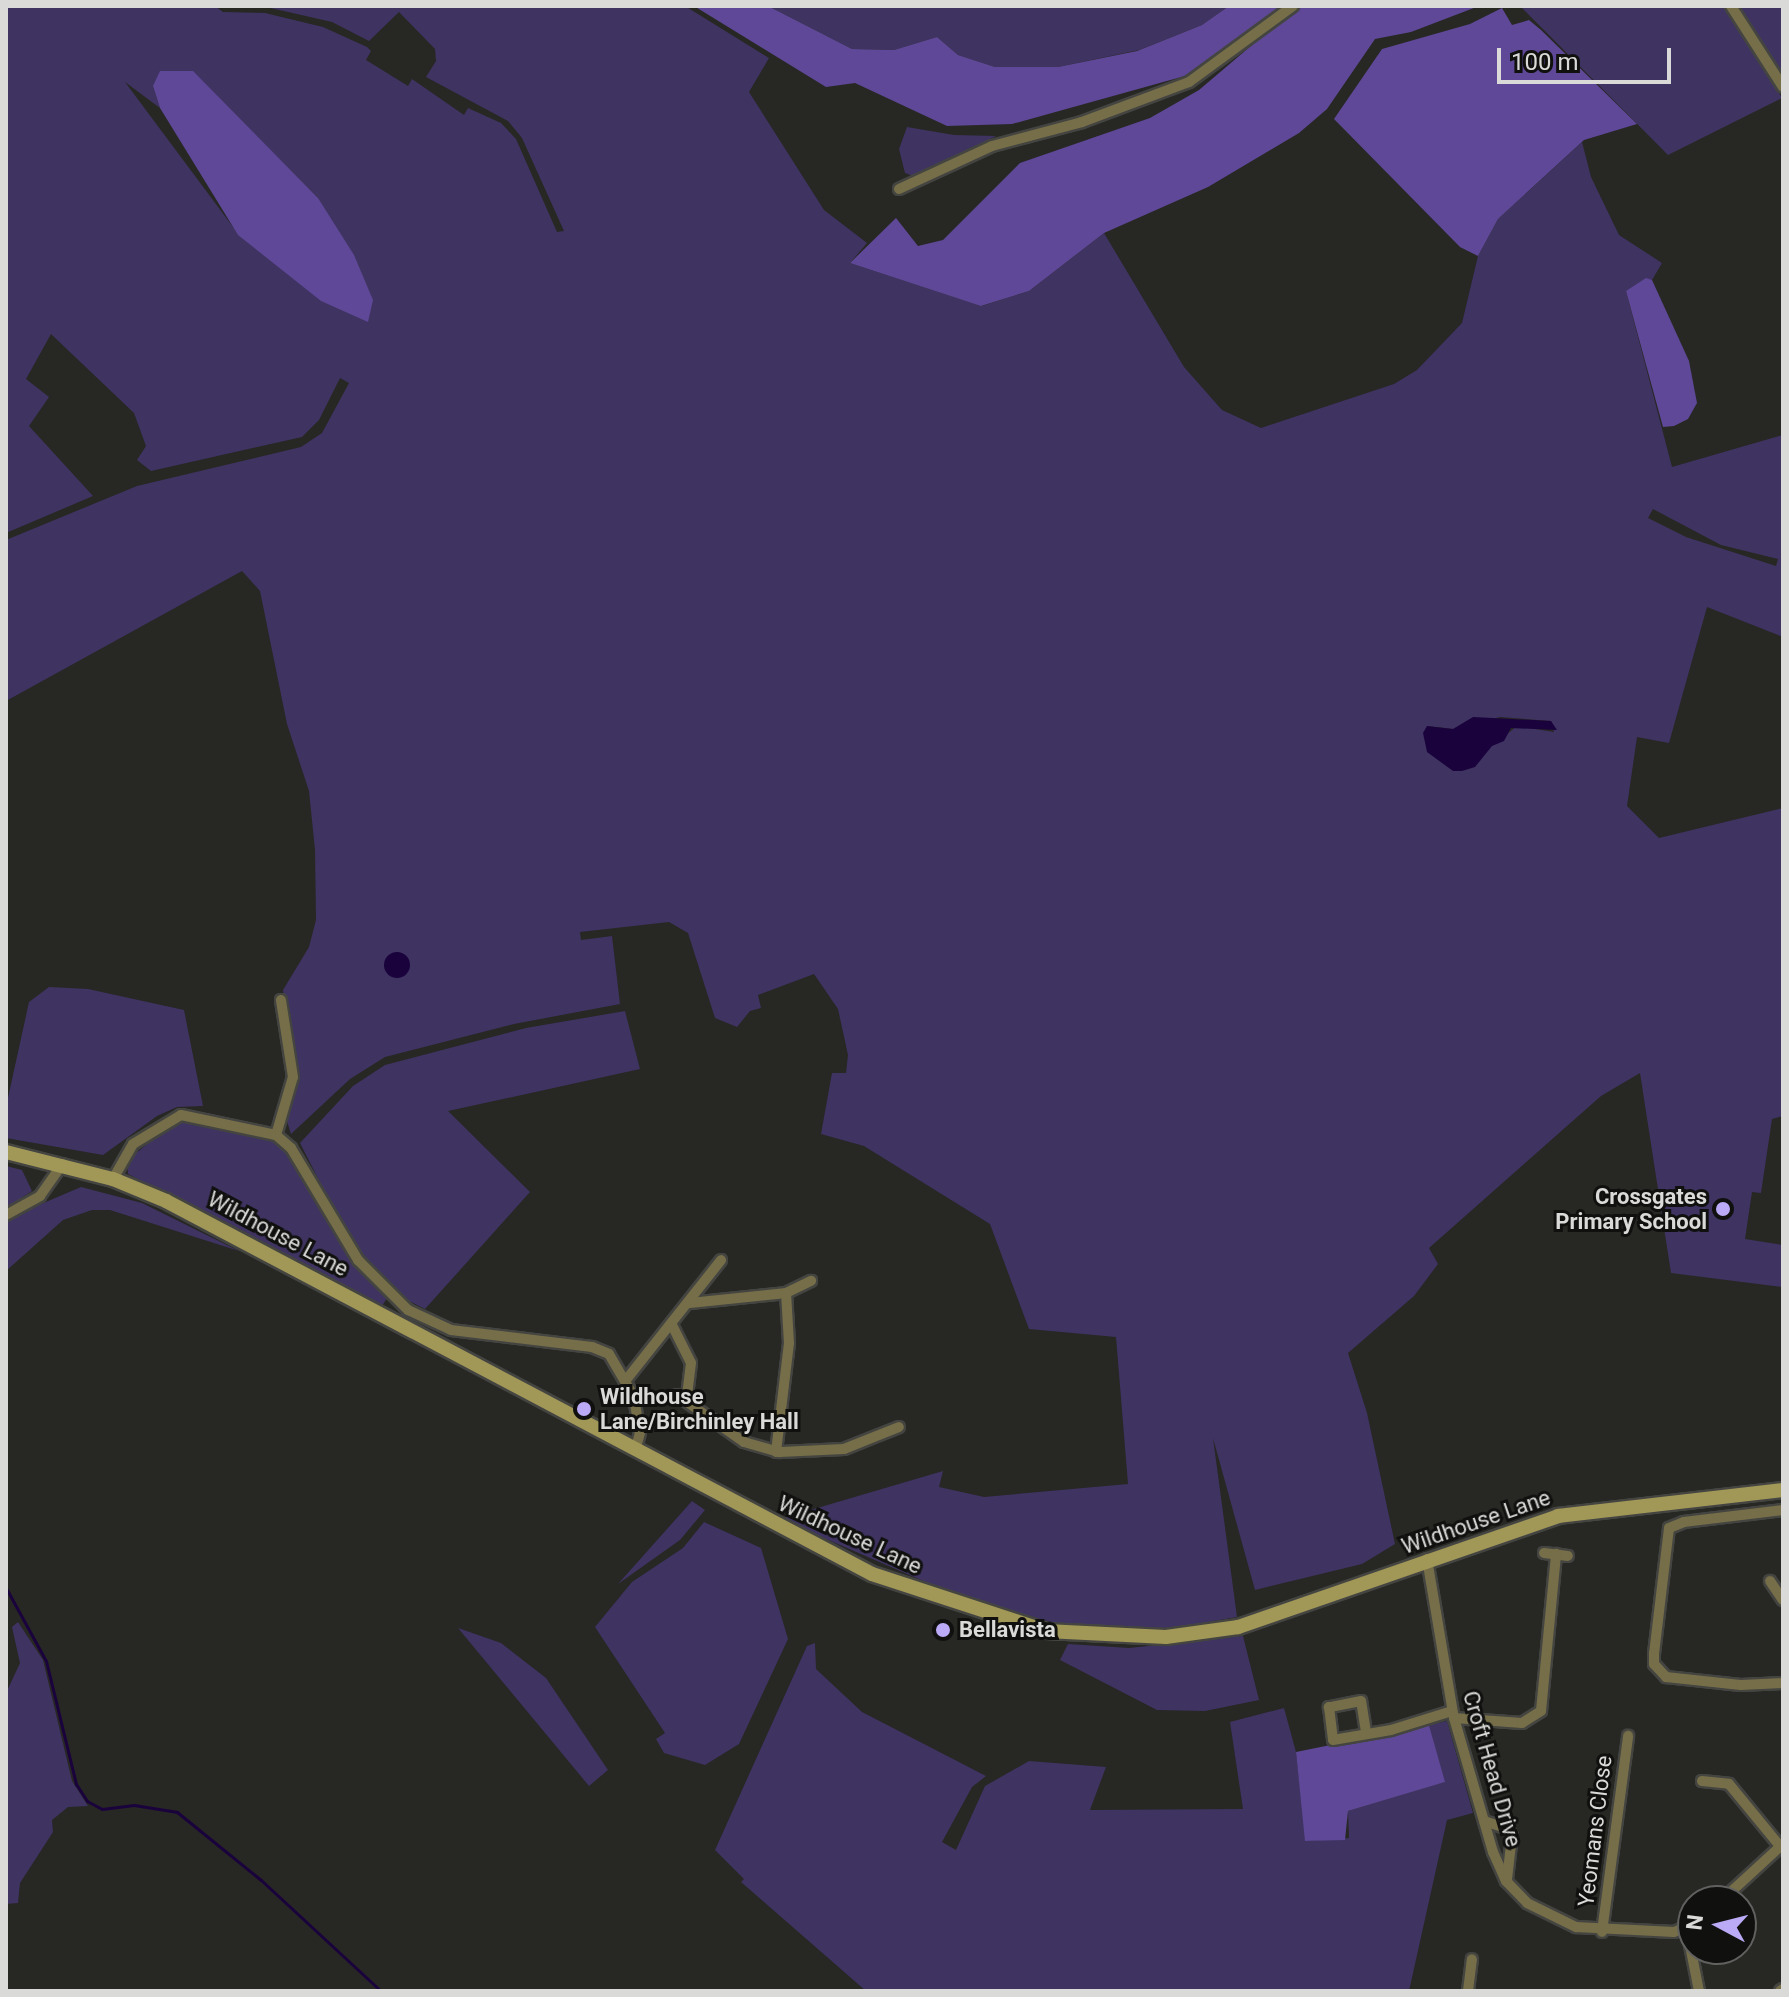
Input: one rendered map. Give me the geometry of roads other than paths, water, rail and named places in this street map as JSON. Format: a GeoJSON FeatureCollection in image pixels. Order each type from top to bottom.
{"type":"FeatureCollection","features":[{"type":"Feature","properties":{"kind":"main road","name":"Wildhouse Lane"},"geometry":{"type":"LineString","coordinates":[[6,1152],[113,1179],[261,1250],[872,1574],[1046,1631],[1166,1637],[1238,1627],[1347,1593],[1427,1559],[1558,1516],[1783,1490]]}},
{"type":"Feature","properties":{"kind":"street"},"geometry":{"type":"LineString","coordinates":[[899,189],[922,183],[992,146],[1082,122],[1189,82],[1293,6]]}},
{"type":"Feature","properties":{"kind":"street"},"geometry":{"type":"LineString","coordinates":[[1731,6],[1783,87]]}},
{"type":"Feature","properties":{"kind":"street"},"geometry":{"type":"LineString","coordinates":[[276,1135],[293,1077],[281,1000]]}},
{"type":"Feature","properties":{"kind":"street"},"geometry":{"type":"LineString","coordinates":[[113,1179],[133,1144],[181,1115],[276,1135],[291,1148],[358,1260],[395,1301],[451,1330],[592,1347],[609,1354],[626,1380],[640,1433],[635,1450]]}},
{"type":"Feature","properties":{"kind":"street"},"geometry":{"type":"LineString","coordinates":[[6,1215],[40,1196],[62,1164]]}},
{"type":"Feature","properties":{"kind":"street"},"geometry":{"type":"LineString","coordinates":[[626,1380],[721,1260]]}},
{"type":"Feature","properties":{"kind":"street"},"geometry":{"type":"LineString","coordinates":[[690,1303],[786,1293],[811,1281]]}},
{"type":"Feature","properties":{"kind":"street"},"geometry":{"type":"LineString","coordinates":[[776,1452],[789,1343],[786,1293]]}},
{"type":"Feature","properties":{"kind":"street"},"geometry":{"type":"LineString","coordinates":[[672,1325],[691,1363],[682,1397],[728,1433],[776,1452],[834,1451],[899,1427]]}},
{"type":"Feature","properties":{"kind":"street"},"geometry":{"type":"LineString","coordinates":[[1783,1510],[1669,1528],[1654,1653],[1654,1664],[1666,1677],[1741,1685],[1783,1683]]}},
{"type":"Feature","properties":{"kind":"street"},"geometry":{"type":"LineString","coordinates":[[1366,1732],[1361,1701],[1329,1707],[1333,1740],[1453,1714],[1522,1723],[1541,1711],[1550,1554],[1568,1556]]}},
{"type":"Feature","properties":{"kind":"street","name":"Croft Head Drive"},"geometry":{"type":"LineString","coordinates":[[1427,1559],[1453,1714],[1484,1821],[1506,1881],[1527,1903],[1553,1919],[1602,1932],[1677,1928]]}},
{"type":"Feature","properties":{"kind":"street"},"geometry":{"type":"LineString","coordinates":[[1770,1581],[1783,1600]]}},
{"type":"Feature","properties":{"kind":"street","name":"Yeomans Close"},"geometry":{"type":"LineString","coordinates":[[1602,1932],[1628,1736]]}},
{"type":"Feature","properties":{"kind":"street"},"geometry":{"type":"LineString","coordinates":[[1702,1781],[1729,1784],[1782,1845],[1738,1885]]}},
{"type":"Feature","properties":{"kind":"street"},"geometry":{"type":"LineString","coordinates":[[1484,1821],[1509,1829],[1512,1836],[1506,1881]]}},
{"type":"Feature","properties":{"kind":"street"},"geometry":{"type":"LineString","coordinates":[[1468,1991],[1472,1959]]}},
{"type":"Feature","properties":{"kind":"street"},"geometry":{"type":"LineString","coordinates":[[1695,1965],[1699,1991]]}},
{"type":"Feature","properties":{"kind":"waterway"},"geometry":{"type":"LineString","coordinates":[[6,1588],[46,1661],[76,1784],[87,1801],[102,1809],[134,1805],[177,1812],[261,1880],[381,1991]]}},
{"type":"Feature","properties":{"kind":"place","name":"Crossgates Primary School"},"geometry":{"type":"Point","coordinates":[1723,1209]}},
{"type":"Feature","properties":{"kind":"place","name":"Wildhouse Lane/Birchinley Hall"},"geometry":{"type":"Point","coordinates":[584,1409]}},
{"type":"Feature","properties":{"kind":"place","name":"Bellavista"},"geometry":{"type":"Point","coordinates":[943,1630]}}]}
